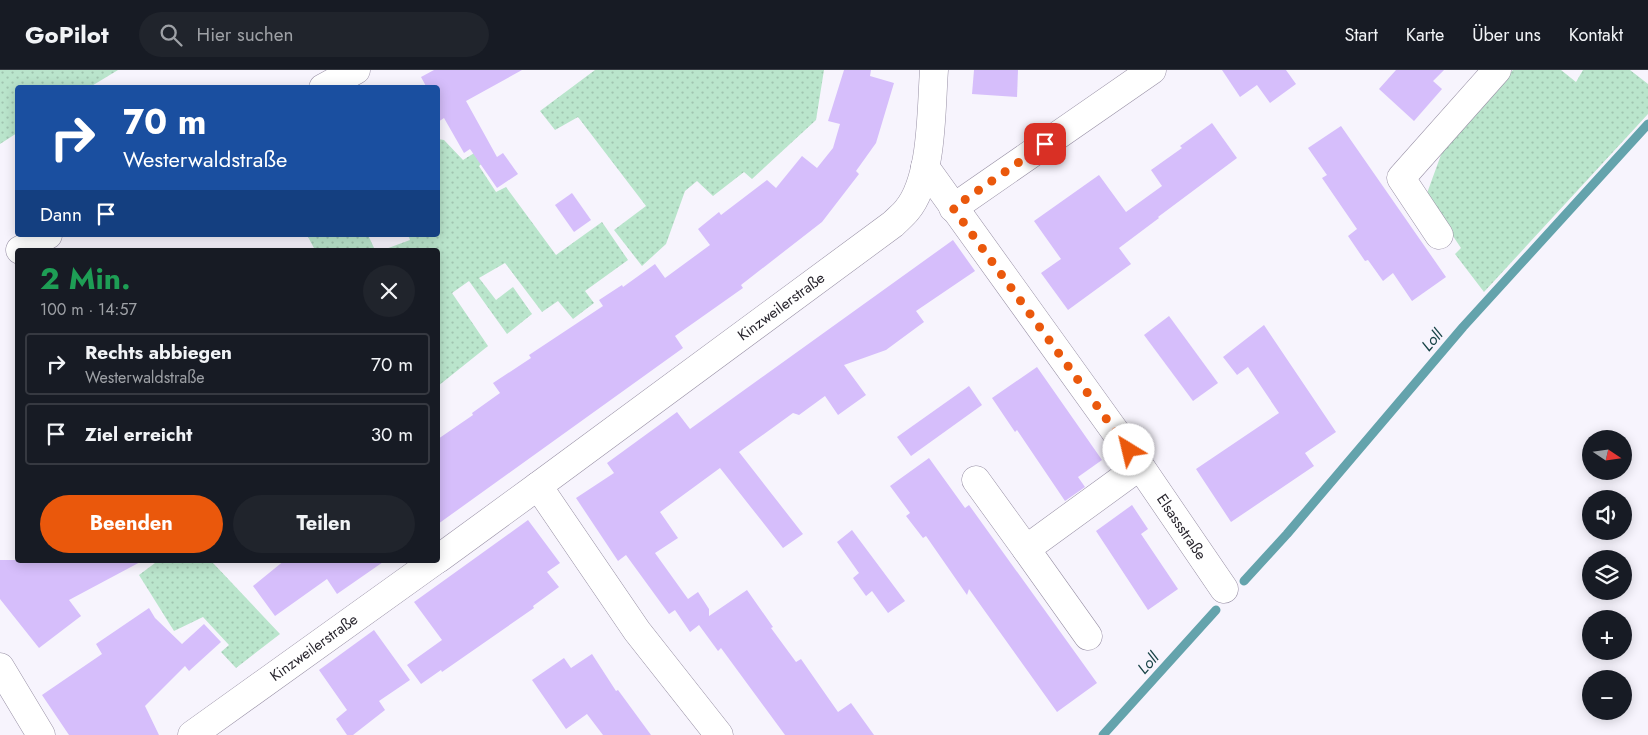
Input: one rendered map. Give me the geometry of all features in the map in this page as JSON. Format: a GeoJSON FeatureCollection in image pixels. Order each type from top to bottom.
{"type":"FeatureCollection","features":[{"type":"Feature","properties":{"kind":"street"},"geometry":{"type":"LineString","coordinates":[[328,85],[356,70]]}},
{"type":"Feature","properties":{"kind":"street","name":"Kinzweilerstraße"},"geometry":{"type":"LineString","coordinates":[[440,556],[893,224],[908,209],[917,191],[925,167],[930,139],[934,70]]}},
{"type":"Feature","properties":{"kind":"street"},"geometry":{"type":"LineString","coordinates":[[953,208],[1152,70]]}},
{"type":"Feature","properties":{"kind":"street"},"geometry":{"type":"LineString","coordinates":[[1440,235],[1401,178],[1497,70]]}},
{"type":"Feature","properties":{"kind":"street","name":"Elsassstraße"},"geometry":{"type":"LineString","coordinates":[[925,167],[1140,466],[1224,590]]}},
{"type":"Feature","properties":{"kind":"street"},"geometry":{"type":"LineString","coordinates":[[24,248],[44,237]]}},
{"type":"Feature","properties":{"kind":"street"},"geometry":{"type":"LineString","coordinates":[[0,260],[15,253]]}},
{"type":"Feature","properties":{"kind":"street"},"geometry":{"type":"LineString","coordinates":[[1026,549],[1140,466]]}},
{"type":"Feature","properties":{"kind":"street"},"geometry":{"type":"LineString","coordinates":[[976,480],[1088,636]]}},
{"type":"Feature","properties":{"kind":"street"},"geometry":{"type":"LineString","coordinates":[[538,486],[637,631],[719,735]]}},
{"type":"Feature","properties":{"kind":"street","name":"Kinzweilerstraße"},"geometry":{"type":"LineString","coordinates":[[192,735],[430,563]]}},
{"type":"Feature","properties":{"kind":"street"},"geometry":{"type":"LineString","coordinates":[[0,667],[41,735]]}},
{"type":"Feature","properties":{"kind":"green space"},"geometry":{"type":"Polygon","coordinates":[[[0,70],[118,70],[93,85],[15,85],[15,134],[0,144],[0,70]]]}},
{"type":"Feature","properties":{"kind":"green space"},"geometry":{"type":"Polygon","coordinates":[[[595,70],[824,70],[816,120],[752,179],[744,172],[713,196],[697,181],[685,191],[666,244],[642,266],[614,230],[646,206],[578,117],[555,130],[540,111],[595,70]]]}},
{"type":"Feature","properties":{"kind":"green space"},"geometry":{"type":"Polygon","coordinates":[[[1513,70],[1561,70],[1576,82],[1583,70],[1630,70],[1648,84],[1648,114],[1484,292],[1455,254],[1461,248],[1426,196],[1442,152],[1513,70]]]}},
{"type":"Feature","properties":{"kind":"green space"},"geometry":{"type":"Polygon","coordinates":[[[440,139],[444,140],[463,160],[479,150],[486,160],[479,166],[496,192],[506,187],[556,255],[602,222],[628,260],[585,291],[594,303],[573,319],[558,301],[542,312],[505,263],[479,278],[496,300],[513,287],[532,314],[507,334],[469,281],[452,293],[488,346],[440,384],[440,248],[388,248],[410,240],[409,237],[440,237],[440,139]]]}},
{"type":"Feature","properties":{"kind":"green space"},"geometry":{"type":"Polygon","coordinates":[[[308,237],[369,237],[374,248],[314,248],[308,237]]]}},
{"type":"Feature","properties":{"kind":"green space"},"geometry":{"type":"Polygon","coordinates":[[[155,563],[213,563],[280,634],[236,668],[221,652],[229,645],[203,617],[174,631],[139,575],[155,563]]]}},
{"type":"Feature","properties":{"kind":"building"},"geometry":{"type":"Polygon","coordinates":[[[434,70],[522,70],[466,101],[497,157],[503,153],[518,174],[497,188],[470,149],[464,153],[444,118],[440,121],[440,85],[425,85],[421,77],[434,70]]]}},
{"type":"Feature","properties":{"kind":"building"},"geometry":{"type":"Polygon","coordinates":[[[844,70],[871,70],[870,76],[894,83],[876,143],[856,171],[859,174],[822,222],[741,285],[743,288],[675,336],[683,348],[440,523],[440,438],[473,415],[472,413],[500,393],[493,383],[531,358],[529,355],[603,306],[599,300],[622,285],[623,287],[655,264],[665,278],[710,245],[698,229],[719,212],[721,215],[767,180],[776,188],[802,156],[817,168],[833,148],[840,124],[828,121],[844,70]]]}},
{"type":"Feature","properties":{"kind":"building"},"geometry":{"type":"Polygon","coordinates":[[[974,70],[1018,70],[1017,97],[972,94],[974,70]]]}},
{"type":"Feature","properties":{"kind":"building"},"geometry":{"type":"Polygon","coordinates":[[[1222,70],[1286,70],[1296,84],[1270,103],[1257,85],[1240,97],[1222,70]]]}},
{"type":"Feature","properties":{"kind":"building"},"geometry":{"type":"Polygon","coordinates":[[[1396,70],[1444,70],[1433,81],[1442,89],[1414,121],[1379,89],[1396,70]]]}},
{"type":"Feature","properties":{"kind":"building"},"geometry":{"type":"Polygon","coordinates":[[[1212,123],[1237,158],[1119,248],[1131,264],[1068,310],[1041,273],[1061,259],[1034,221],[1099,175],[1126,212],[1162,186],[1151,170],[1212,123]]]}},
{"type":"Feature","properties":{"kind":"building"},"geometry":{"type":"Polygon","coordinates":[[[1341,126],[1446,277],[1412,301],[1393,273],[1383,281],[1368,260],[1365,261],[1348,236],[1357,229],[1322,178],[1327,175],[1308,148],[1341,126]]]}},
{"type":"Feature","properties":{"kind":"building"},"geometry":{"type":"Polygon","coordinates":[[[572,193],[591,220],[574,232],[555,205],[572,193]]]}},
{"type":"Feature","properties":{"kind":"building"},"geometry":{"type":"Polygon","coordinates":[[[953,240],[975,271],[916,311],[924,322],[886,350],[844,365],[866,395],[838,415],[825,396],[799,415],[793,413],[739,452],[803,534],[783,548],[720,468],[660,512],[678,538],[655,553],[688,599],[698,592],[709,609],[709,616],[747,590],[773,627],[771,628],[796,662],[801,659],[838,712],[851,703],[874,735],[785,735],[721,648],[718,651],[699,625],[690,632],[675,610],[669,614],[626,555],[618,561],[576,498],[614,473],[607,463],[677,412],[690,429],[953,240]]]}},
{"type":"Feature","properties":{"kind":"building"},"geometry":{"type":"Polygon","coordinates":[[[1169,316],[1218,383],[1193,401],[1144,335],[1169,316]]]}},
{"type":"Feature","properties":{"kind":"building"},"geometry":{"type":"Polygon","coordinates":[[[1264,325],[1336,432],[1305,453],[1314,466],[1231,522],[1196,469],[1279,413],[1248,367],[1237,375],[1223,357],[1264,325]]]}},
{"type":"Feature","properties":{"kind":"building"},"geometry":{"type":"Polygon","coordinates":[[[1037,367],[1102,460],[1078,477],[1085,487],[1065,501],[1017,430],[1015,432],[992,398],[1037,367]]]}},
{"type":"Feature","properties":{"kind":"building"},"geometry":{"type":"Polygon","coordinates":[[[969,386],[982,405],[911,456],[897,437],[969,386]]]}},
{"type":"Feature","properties":{"kind":"building"},"geometry":{"type":"Polygon","coordinates":[[[929,458],[965,508],[969,505],[1097,683],[1057,712],[969,589],[967,595],[926,536],[923,538],[906,516],[910,513],[890,486],[929,458]]]}},
{"type":"Feature","properties":{"kind":"building"},"geometry":{"type":"Polygon","coordinates":[[[1132,505],[1148,529],[1141,534],[1178,589],[1148,610],[1096,531],[1132,505]]]}},
{"type":"Feature","properties":{"kind":"building"},"geometry":{"type":"Polygon","coordinates":[[[528,520],[560,563],[547,572],[559,587],[533,606],[534,608],[442,672],[441,670],[421,684],[407,665],[442,640],[414,602],[528,520]]]}},
{"type":"Feature","properties":{"kind":"building"},"geometry":{"type":"Polygon","coordinates":[[[852,530],[905,601],[888,613],[872,591],[866,596],[853,578],[859,573],[837,542],[852,530]]]}},
{"type":"Feature","properties":{"kind":"building"},"geometry":{"type":"Polygon","coordinates":[[[0,560],[15,560],[15,563],[138,563],[69,600],[81,616],[39,648],[0,599],[0,560]]]}},
{"type":"Feature","properties":{"kind":"building"},"geometry":{"type":"Polygon","coordinates":[[[281,563],[382,563],[337,594],[327,579],[275,616],[253,586],[281,563]]]}},
{"type":"Feature","properties":{"kind":"building"},"geometry":{"type":"Polygon","coordinates":[[[149,608],[155,618],[182,644],[204,624],[221,642],[189,671],[185,666],[145,706],[159,735],[69,735],[42,695],[102,654],[96,644],[149,608]]]}},
{"type":"Feature","properties":{"kind":"building"},"geometry":{"type":"Polygon","coordinates":[[[374,630],[410,680],[379,701],[385,710],[353,735],[347,735],[336,719],[347,710],[319,670],[374,630]]]}},
{"type":"Feature","properties":{"kind":"building"},"geometry":{"type":"Polygon","coordinates":[[[592,654],[616,691],[618,690],[651,735],[603,735],[587,714],[566,729],[532,680],[564,658],[571,668],[592,654]]]}},
{"type":"Feature","properties":{"kind":"waterway","name":"Loll"},"geometry":{"type":"LineString","coordinates":[[1244,581],[1287,534],[1463,327],[1648,124]]}},
{"type":"Feature","properties":{"kind":"waterway","name":"Loll"},"geometry":{"type":"LineString","coordinates":[[1103,735],[1216,610]]}},
{"type":"Feature","properties":{"kind":"route"},"geometry":{"type":"LineString","coordinates":[[1045,144],[953,208],[1129,450]]}}]}
